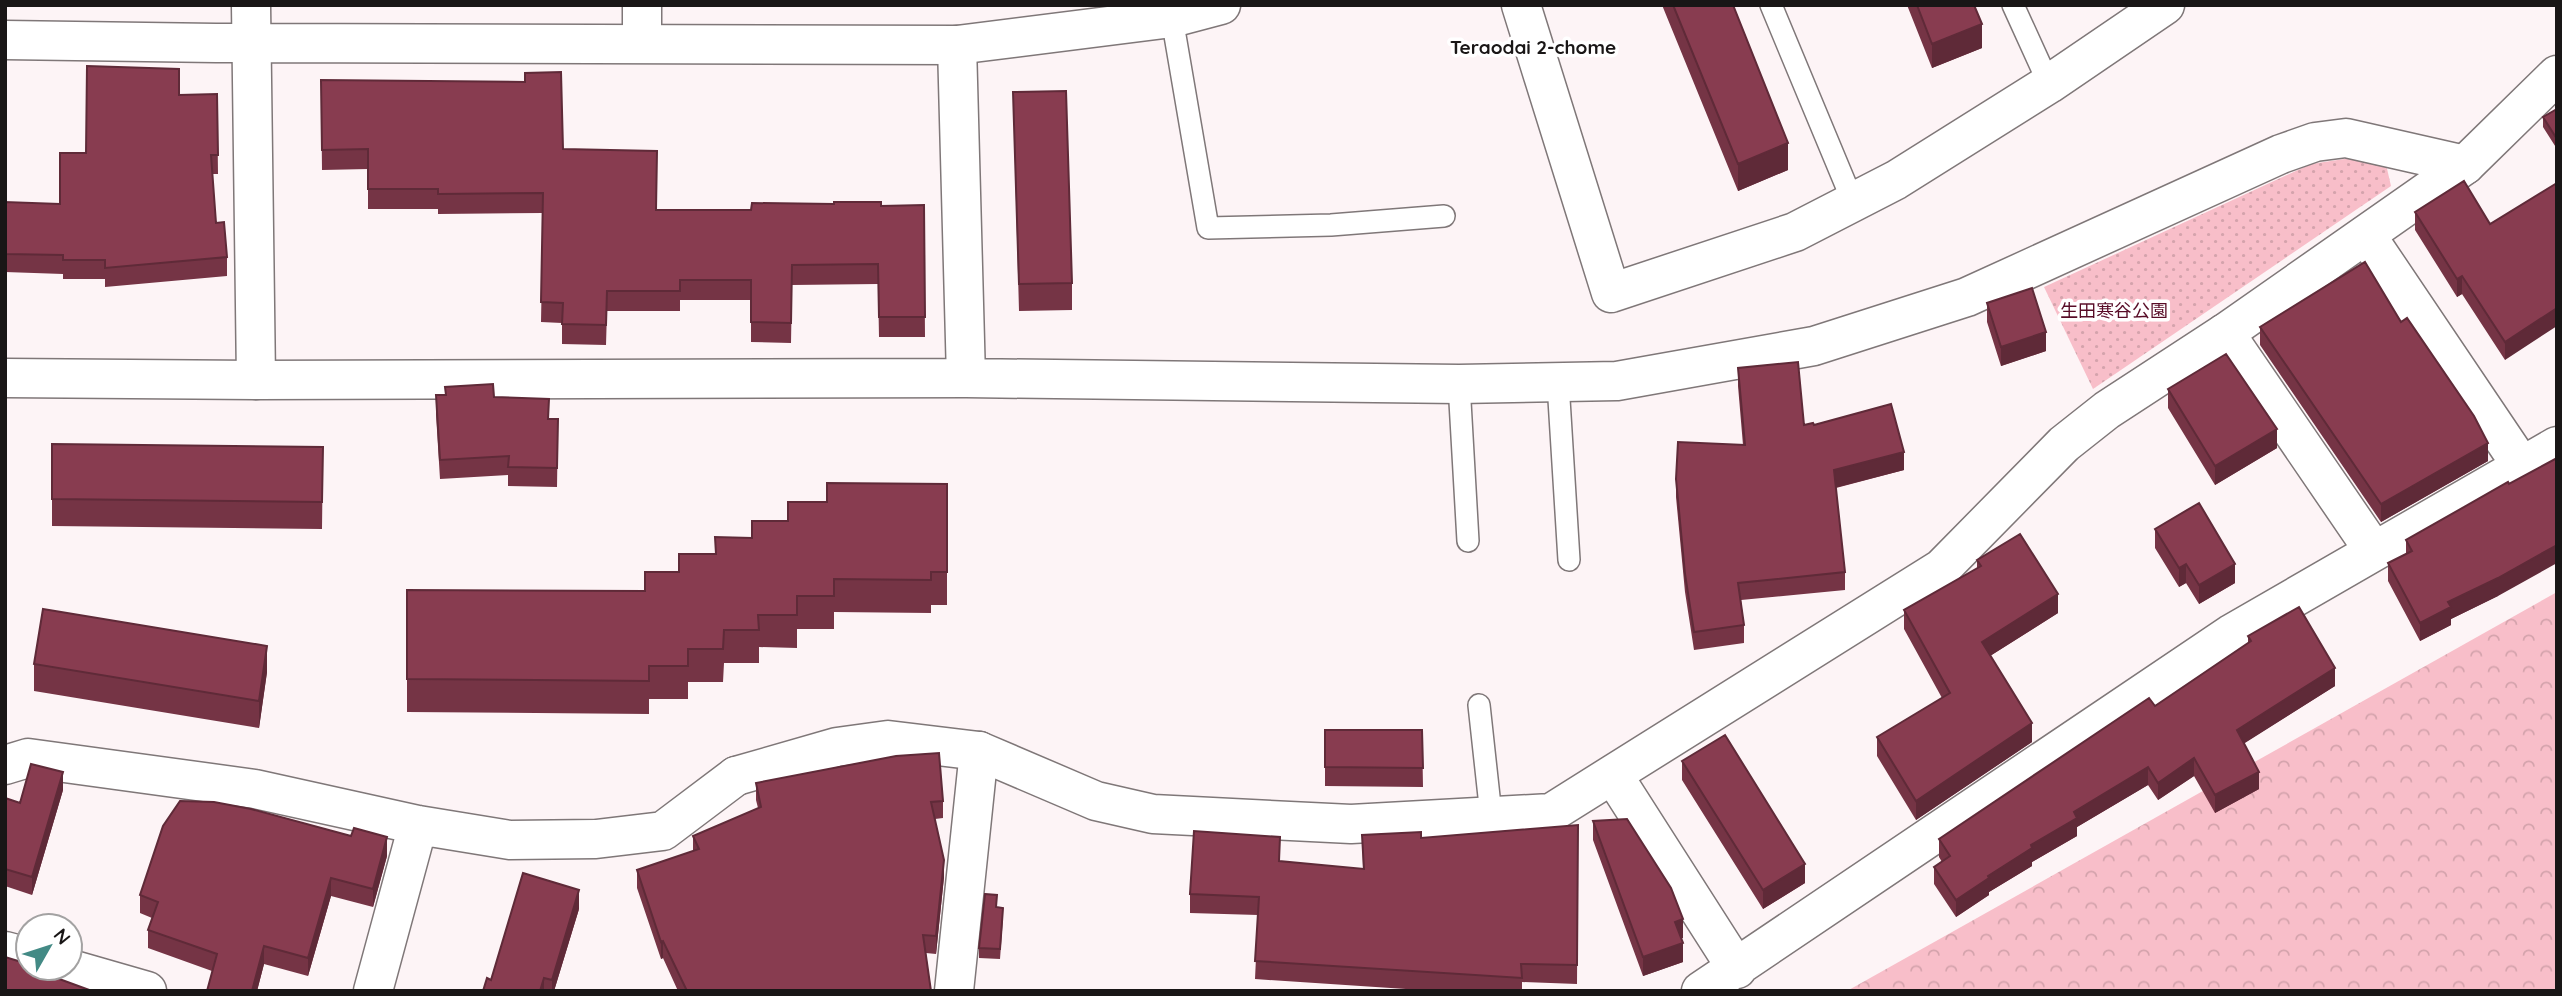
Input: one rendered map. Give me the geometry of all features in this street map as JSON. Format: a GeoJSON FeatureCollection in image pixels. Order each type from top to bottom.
{"type":"FeatureCollection","features":[{"type":"Feature","properties":{"kind":"street"},"geometry":{"type":"LineString","coordinates":[[251,5],[256,380]]}},
{"type":"Feature","properties":{"kind":"street"},"geometry":{"type":"LineString","coordinates":[[642,5],[642,43]]}},
{"type":"Feature","properties":{"kind":"street"},"geometry":{"type":"LineString","coordinates":[[5,40],[957,45],[1172,18],[1222,5]]}},
{"type":"Feature","properties":{"kind":"street"},"geometry":{"type":"LineString","coordinates":[[1521,5],[1611,293],[1795,232],[1896,180],[2049,84],[2165,5]]}},
{"type":"Feature","properties":{"kind":"street"},"geometry":{"type":"LineString","coordinates":[[957,45],[966,378]]}},
{"type":"Feature","properties":{"kind":"street"},"geometry":{"type":"LineString","coordinates":[[5,765],[28,758],[255,789],[418,825],[510,840],[596,839],[663,831],[736,776],[837,747],[888,740],[979,751],[1096,802],[1153,814],[1351,824],[1551,813],[1942,568],[2064,444],[2107,410],[2225,333],[2465,165],[2557,75]]}},
{"type":"Feature","properties":{"kind":"street"},"geometry":{"type":"LineString","coordinates":[[5,378],[966,378],[1459,384],[1617,381],[1814,346],[1967,297],[2281,154],[2315,142],[2346,138],[2465,165]]}},
{"type":"Feature","properties":{"kind":"street"},"geometry":{"type":"LineString","coordinates":[[2366,235],[2521,465]]}},
{"type":"Feature","properties":{"kind":"street"},"geometry":{"type":"LineString","coordinates":[[2225,333],[2374,551]]}},
{"type":"Feature","properties":{"kind":"street"},"geometry":{"type":"LineString","coordinates":[[1701,991],[2231,634],[2557,446]]}},
{"type":"Feature","properties":{"kind":"street"},"geometry":{"type":"LineString","coordinates":[[954,991],[979,751]]}},
{"type":"Feature","properties":{"kind":"street"},"geometry":{"type":"LineString","coordinates":[[1613,775],[1737,969]]}},
{"type":"Feature","properties":{"kind":"street"},"geometry":{"type":"LineString","coordinates":[[373,991],[418,825]]}},
{"type":"Feature","properties":{"kind":"street"},"geometry":{"type":"LineString","coordinates":[[84,973],[147,991]]}},
{"type":"Feature","properties":{"kind":"lane"},"geometry":{"type":"LineString","coordinates":[[1770,5],[1853,202]]}},
{"type":"Feature","properties":{"kind":"lane"},"geometry":{"type":"LineString","coordinates":[[2013,5],[2049,84]]}},
{"type":"Feature","properties":{"kind":"lane"},"geometry":{"type":"LineString","coordinates":[[1172,18],[1208,228],[1331,225],[1444,216]]}},
{"type":"Feature","properties":{"kind":"lane"},"geometry":{"type":"LineString","coordinates":[[1558,383],[1569,560]]}},
{"type":"Feature","properties":{"kind":"lane"},"geometry":{"type":"LineString","coordinates":[[1459,384],[1468,541]]}},
{"type":"Feature","properties":{"kind":"lane"},"geometry":{"type":"LineString","coordinates":[[1479,705],[1491,816]]}},
{"type":"Feature","properties":{"kind":"green space","name":"生田寒谷公園"},"geometry":{"type":"Polygon","coordinates":[[[2351,158],[2385,160],[2391,186],[2093,389],[2044,287],[2311,164],[2351,158]]]}},
{"type":"Feature","properties":{"kind":"green space"},"geometry":{"type":"Polygon","coordinates":[[[2557,592],[2557,991],[1847,991],[2557,592]]]}},
{"type":"Feature","properties":{"kind":"building"},"geometry":{"type":"Polygon","coordinates":[[[1673,5],[1733,5],[1788,143],[1738,164],[1673,5]]]}},
{"type":"Feature","properties":{"kind":"building"},"geometry":{"type":"Polygon","coordinates":[[[1917,5],[1974,5],[1982,24],[1932,44],[1917,5]]]}},
{"type":"Feature","properties":{"kind":"building"},"geometry":{"type":"Polygon","coordinates":[[[87,66],[179,69],[179,95],[217,94],[218,155],[211,155],[216,223],[224,222],[227,257],[105,268],[105,260],[63,260],[63,255],[5,254],[5,202],[60,204],[60,153],[86,153],[87,66]]]}},
{"type":"Feature","properties":{"kind":"building"},"geometry":{"type":"Polygon","coordinates":[[[561,72],[563,149],[657,151],[656,210],[751,210],[752,203],[881,202],[881,206],[924,205],[925,317],[879,317],[878,264],[792,265],[791,323],[751,322],[751,280],[680,280],[680,291],[607,291],[606,325],[562,324],[563,303],[541,302],[543,193],[438,194],[438,189],[368,189],[368,149],[322,150],[321,80],[525,82],[525,73],[561,72]]]}},
{"type":"Feature","properties":{"kind":"building"},"geometry":{"type":"Polygon","coordinates":[[[1066,91],[1072,283],[1019,284],[1013,92],[1066,91]]]}},
{"type":"Feature","properties":{"kind":"building"},"geometry":{"type":"Polygon","coordinates":[[[2557,109],[2557,139],[2543,117],[2557,109]]]}},
{"type":"Feature","properties":{"kind":"building"},"geometry":{"type":"Polygon","coordinates":[[[2464,181],[2490,224],[2557,183],[2557,308],[2505,342],[2462,276],[2457,279],[2415,212],[2464,181]]]}},
{"type":"Feature","properties":{"kind":"building"},"geometry":{"type":"Polygon","coordinates":[[[2365,262],[2401,322],[2407,318],[2474,416],[2488,443],[2381,504],[2260,327],[2365,262]]]}},
{"type":"Feature","properties":{"kind":"building"},"geometry":{"type":"Polygon","coordinates":[[[2032,288],[2046,332],[2001,347],[1987,303],[2032,288]]]}},
{"type":"Feature","properties":{"kind":"building"},"geometry":{"type":"Polygon","coordinates":[[[2226,354],[2277,429],[2215,466],[2168,389],[2226,354]]]}},
{"type":"Feature","properties":{"kind":"building"},"geometry":{"type":"Polygon","coordinates":[[[1798,362],[1804,425],[1814,425],[1891,404],[1904,452],[1834,470],[1845,572],[1738,583],[1744,625],[1694,632],[1685,574],[1676,479],[1678,442],[1745,445],[1738,368],[1798,362]]]}},
{"type":"Feature","properties":{"kind":"building"},"geometry":{"type":"Polygon","coordinates":[[[493,384],[494,397],[549,399],[548,419],[558,419],[557,468],[508,467],[509,456],[440,460],[436,395],[446,395],[445,387],[493,384]]]}},
{"type":"Feature","properties":{"kind":"building"},"geometry":{"type":"Polygon","coordinates":[[[52,444],[323,447],[322,502],[52,499],[52,444]]]}},
{"type":"Feature","properties":{"kind":"building"},"geometry":{"type":"Polygon","coordinates":[[[2557,458],[2557,545],[2448,602],[2451,607],[2420,623],[2388,563],[2412,551],[2406,540],[2508,482],[2509,484],[2557,458]]]}},
{"type":"Feature","properties":{"kind":"building"},"geometry":{"type":"Polygon","coordinates":[[[827,483],[947,484],[947,572],[931,572],[931,580],[834,579],[834,596],[797,596],[797,615],[758,615],[759,630],[724,630],[723,649],[688,649],[688,666],[649,666],[649,681],[407,679],[407,590],[645,591],[645,572],[679,572],[679,554],[716,554],[715,537],[752,538],[752,521],[788,521],[788,502],[827,502],[827,483]]]}},
{"type":"Feature","properties":{"kind":"building"},"geometry":{"type":"Polygon","coordinates":[[[2199,503],[2235,564],[2199,585],[2186,564],[2179,568],[2155,529],[2199,503]]]}},
{"type":"Feature","properties":{"kind":"building"},"geometry":{"type":"Polygon","coordinates":[[[2020,534],[2058,594],[1982,642],[2032,723],[1916,801],[1877,737],[1950,693],[1904,610],[1981,566],[1977,560],[2020,534]]]}},
{"type":"Feature","properties":{"kind":"building"},"geometry":{"type":"Polygon","coordinates":[[[2299,607],[2335,668],[2237,730],[2259,772],[2215,795],[2194,758],[2158,783],[2148,767],[2074,812],[2077,818],[2031,845],[2032,848],[1956,900],[1934,867],[1950,856],[1939,839],[2149,698],[2155,706],[2251,641],[2248,636],[2299,607]]]}},
{"type":"Feature","properties":{"kind":"building"},"geometry":{"type":"Polygon","coordinates":[[[43,609],[267,646],[259,701],[34,664],[43,609]]]}},
{"type":"Feature","properties":{"kind":"building"},"geometry":{"type":"Polygon","coordinates":[[[1325,730],[1422,730],[1423,768],[1325,767],[1325,730]]]}},
{"type":"Feature","properties":{"kind":"building"},"geometry":{"type":"Polygon","coordinates":[[[1725,735],[1805,864],[1763,890],[1682,761],[1725,735]]]}},
{"type":"Feature","properties":{"kind":"building"},"geometry":{"type":"Polygon","coordinates":[[[939,753],[943,801],[931,802],[944,860],[936,936],[923,935],[931,991],[687,991],[663,941],[661,942],[637,870],[699,849],[693,836],[761,807],[756,783],[896,756],[939,753]]]}},
{"type":"Feature","properties":{"kind":"building"},"geometry":{"type":"Polygon","coordinates":[[[31,764],[63,772],[32,877],[5,869],[5,798],[20,803],[31,764]]]}},
{"type":"Feature","properties":{"kind":"building"},"geometry":{"type":"Polygon","coordinates":[[[180,801],[214,802],[251,809],[351,836],[354,828],[387,837],[373,889],[331,878],[308,958],[264,946],[252,991],[207,991],[217,954],[148,930],[158,902],[140,895],[163,826],[180,801]]]}},
{"type":"Feature","properties":{"kind":"building"},"geometry":{"type":"Polygon","coordinates":[[[1627,819],[1671,888],[1683,919],[1675,922],[1683,943],[1643,957],[1593,821],[1627,819]]]}},
{"type":"Feature","properties":{"kind":"building"},"geometry":{"type":"Polygon","coordinates":[[[1578,825],[1577,965],[1521,964],[1522,978],[1255,961],[1259,897],[1190,894],[1194,831],[1280,837],[1279,861],[1364,869],[1362,835],[1421,832],[1421,838],[1578,825]]]}},
{"type":"Feature","properties":{"kind":"building"},"geometry":{"type":"Polygon","coordinates":[[[523,873],[579,890],[552,980],[544,978],[540,991],[483,991],[487,978],[491,980],[523,873]]]}},
{"type":"Feature","properties":{"kind":"building"},"geometry":{"type":"Polygon","coordinates":[[[985,894],[997,895],[996,907],[1003,908],[1000,949],[979,948],[985,894]]]}},
{"type":"Feature","properties":{"kind":"building"},"geometry":{"type":"Polygon","coordinates":[[[5,957],[14,960],[14,982],[67,982],[92,991],[5,991],[5,957]]]}},
{"type":"Feature","properties":{"kind":"district","name":"Teraodai 2-chome"},"geometry":{"type":"Point","coordinates":[1533,47]}}]}
